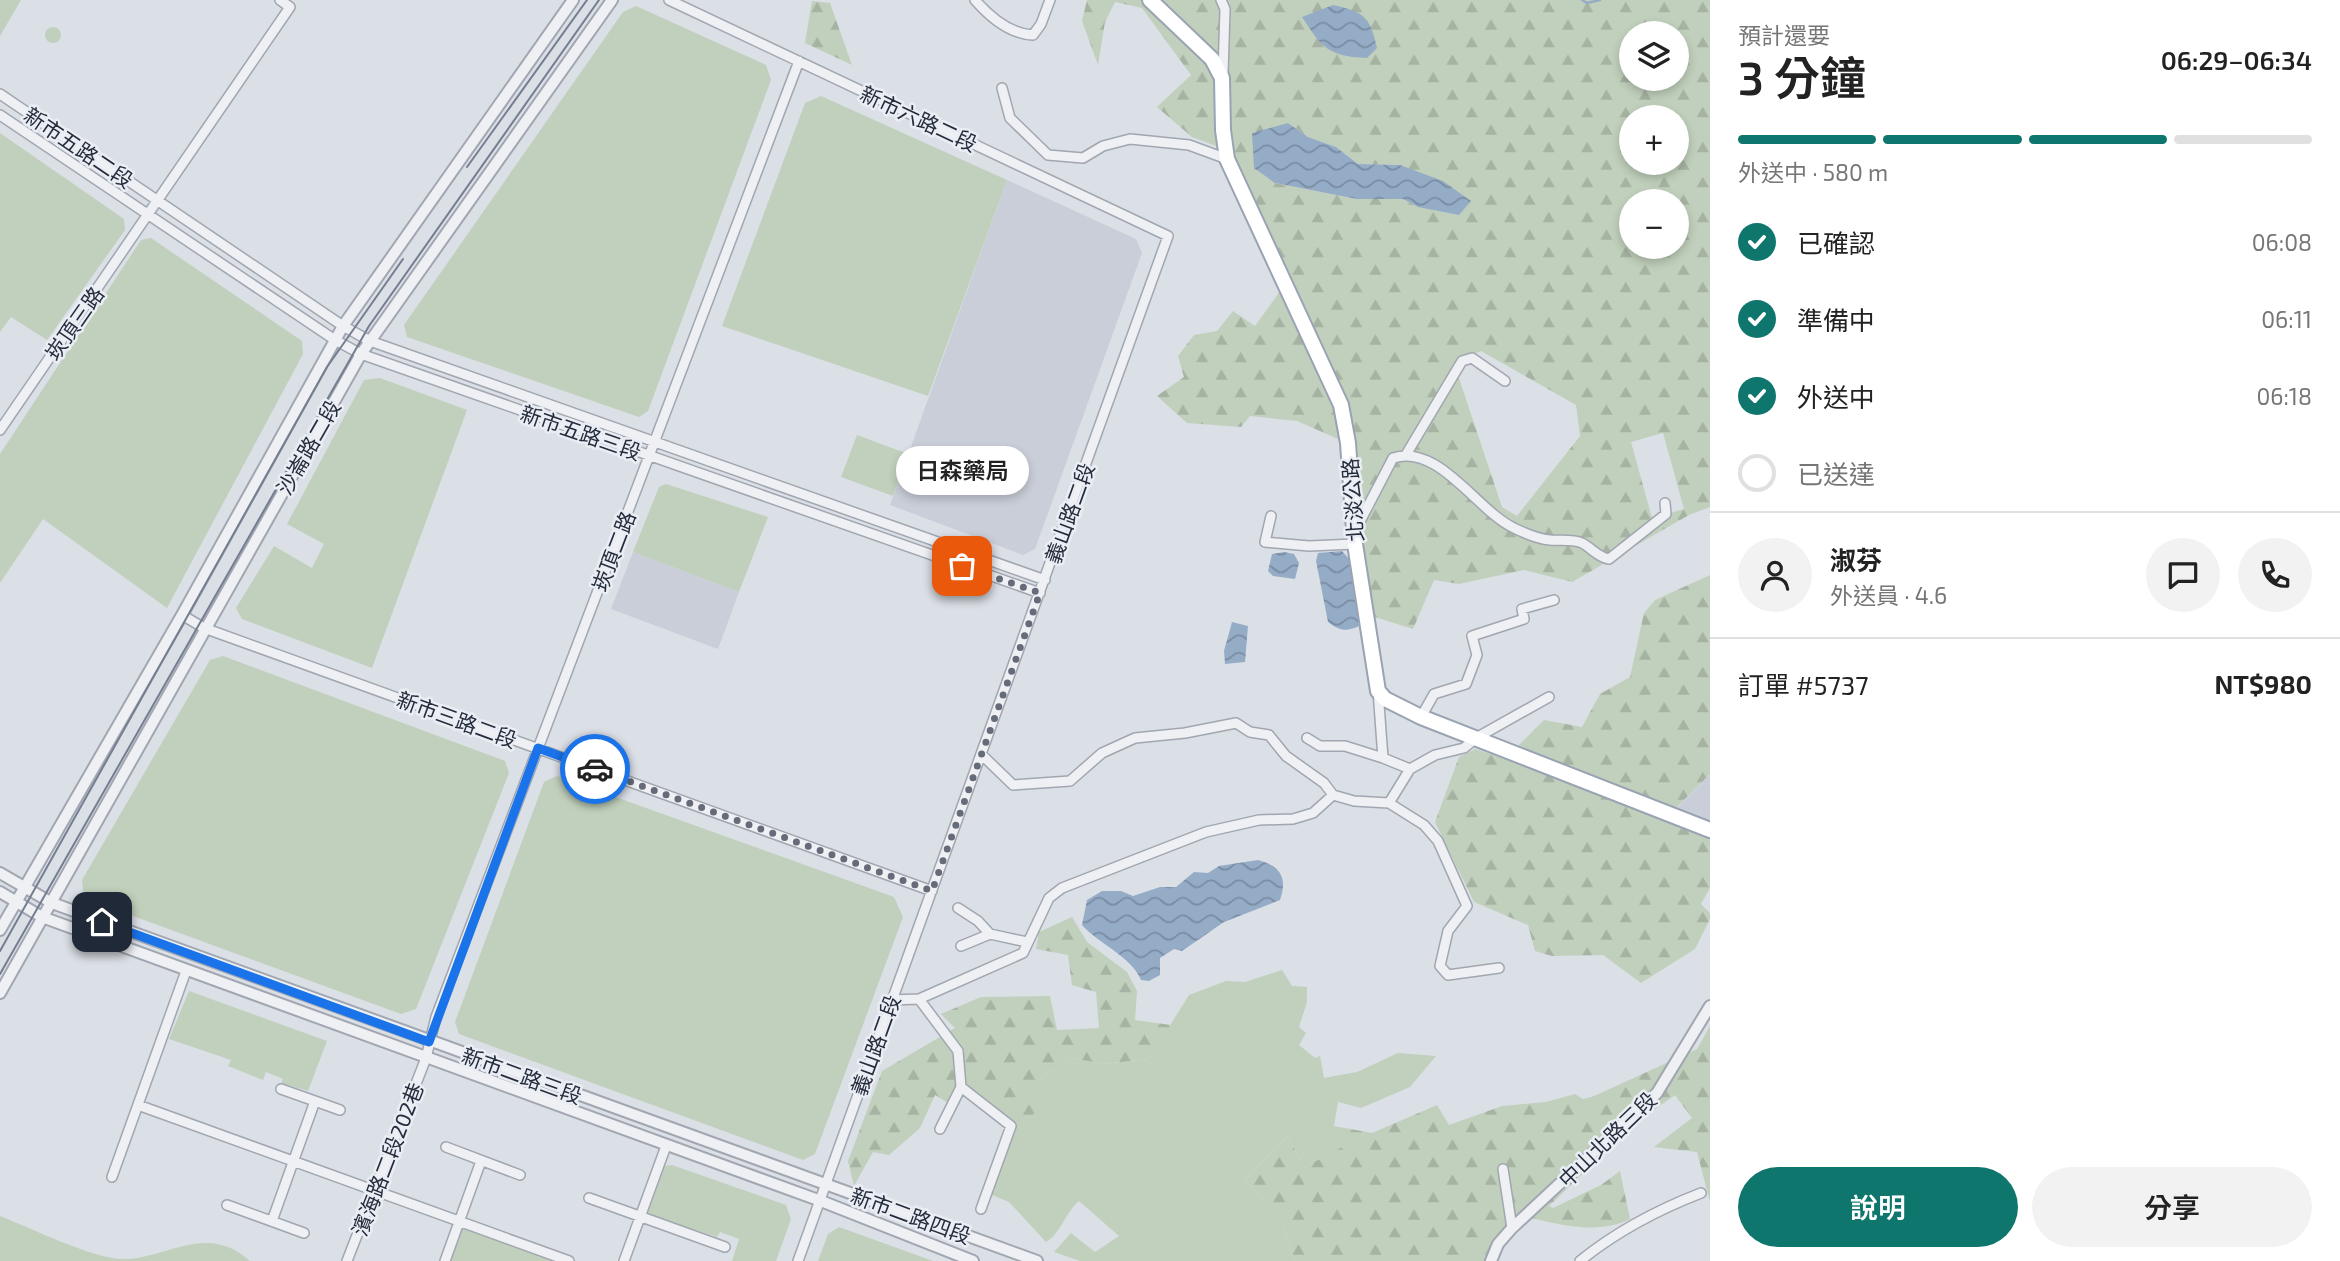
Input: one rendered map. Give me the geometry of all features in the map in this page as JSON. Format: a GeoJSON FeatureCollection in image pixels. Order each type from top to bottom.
{"type":"FeatureCollection","features":[{"type":"Feature","properties":{"kind":"main road"},"geometry":{"type":"LineString","coordinates":[[1150,0],[1212,59],[1222,78]]}},
{"type":"Feature","properties":{"kind":"main road","name":"北淡公路"},"geometry":{"type":"LineString","coordinates":[[1222,78],[1223,130],[1227,159],[1341,405],[1348,443],[1355,538],[1378,691]]}},
{"type":"Feature","properties":{"kind":"main road"},"geometry":{"type":"LineString","coordinates":[[1378,691],[1385,699],[1421,717],[1710,830]]}},
{"type":"Feature","properties":{"kind":"street"},"geometry":{"type":"LineString","coordinates":[[158,200],[290,7],[280,0]]}},
{"type":"Feature","properties":{"kind":"street"},"geometry":{"type":"LineString","coordinates":[[343,326],[573,0]]}},
{"type":"Feature","properties":{"kind":"street","name":"沙崙路二段"},"geometry":{"type":"LineString","coordinates":[[0,993],[361,354],[612,0]]}},
{"type":"Feature","properties":{"kind":"street","name":"新市六路二段"},"geometry":{"type":"LineString","coordinates":[[669,0],[1168,236]]}},
{"type":"Feature","properties":{"kind":"street"},"geometry":{"type":"LineString","coordinates":[[975,0],[1002,25],[1024,35],[1032,35],[1041,24],[1050,0]]}},
{"type":"Feature","properties":{"kind":"street"},"geometry":{"type":"LineString","coordinates":[[1221,0],[1226,9],[1222,78]]}},
{"type":"Feature","properties":{"kind":"street","name":"崁頂二路"},"geometry":{"type":"LineString","coordinates":[[429,1042],[799,61]]}},
{"type":"Feature","properties":{"kind":"street"},"geometry":{"type":"LineString","coordinates":[[1002,88],[1010,118],[1048,155],[1083,158],[1103,146],[1129,139],[1189,145],[1227,159]]}},
{"type":"Feature","properties":{"kind":"street","name":"新市五路二段"},"geometry":{"type":"LineString","coordinates":[[0,94],[158,200]]}},
{"type":"Feature","properties":{"kind":"street","name":"新市五路二段"},"geometry":{"type":"LineString","coordinates":[[0,115],[148,215]]}},
{"type":"Feature","properties":{"kind":"street","name":"崁頂三路"},"geometry":{"type":"LineString","coordinates":[[0,430],[158,200]]}},
{"type":"Feature","properties":{"kind":"street","name":"新市五路三段"},"geometry":{"type":"LineString","coordinates":[[158,200],[343,326],[370,341],[1045,580]]}},
{"type":"Feature","properties":{"kind":"street","name":"新市五路三段"},"geometry":{"type":"LineString","coordinates":[[148,215],[335,340],[361,354],[1040,593]]}},
{"type":"Feature","properties":{"kind":"street","name":"義山路二段"},"geometry":{"type":"LineString","coordinates":[[798,1261],[1168,236]]}},
{"type":"Feature","properties":{"kind":"street","name":"沙崙路二段"},"geometry":{"type":"LineString","coordinates":[[0,930],[183,615],[343,326]]}},
{"type":"Feature","properties":{"kind":"street"},"geometry":{"type":"LineString","coordinates":[[1407,453],[1462,360],[1472,358],[1505,381]]}},
{"type":"Feature","properties":{"kind":"street"},"geometry":{"type":"LineString","coordinates":[[1271,516],[1265,542],[1309,546],[1355,538],[1394,458],[1407,453],[1420,457],[1453,478],[1512,528],[1548,540],[1580,542],[1601,558],[1609,559],[1666,514],[1665,503]]}},
{"type":"Feature","properties":{"kind":"street"},"geometry":{"type":"LineString","coordinates":[[1421,717],[1434,694],[1466,684],[1477,656],[1472,636],[1524,619],[1522,609],[1554,600]]}},
{"type":"Feature","properties":{"kind":"street","name":"新市三路二段"},"geometry":{"type":"LineString","coordinates":[[183,615],[204,628],[932,891]]}},
{"type":"Feature","properties":{"kind":"street"},"geometry":{"type":"LineString","coordinates":[[1378,691],[1383,758]]}},
{"type":"Feature","properties":{"kind":"street"},"geometry":{"type":"LineString","coordinates":[[1389,803],[1410,769],[1435,755],[1464,748],[1476,738],[1549,696]]}},
{"type":"Feature","properties":{"kind":"street"},"geometry":{"type":"LineString","coordinates":[[981,754],[1013,785],[1063,783],[1119,743],[1236,723],[1250,732],[1269,735],[1286,756],[1324,783],[1333,795],[1354,801],[1389,803],[1424,825],[1438,841],[1467,906],[1448,931],[1440,966],[1448,975],[1499,968]]}},
{"type":"Feature","properties":{"kind":"street"},"geometry":{"type":"LineString","coordinates":[[1307,738],[1320,746],[1345,746],[1410,769]]}},
{"type":"Feature","properties":{"kind":"street"},"geometry":{"type":"LineString","coordinates":[[891,1000],[919,999],[1023,953],[1049,898],[1062,888],[1206,832],[1259,820],[1293,820],[1313,813],[1333,795]]}},
{"type":"Feature","properties":{"kind":"street","name":"新市二路三段"},"geometry":{"type":"LineString","coordinates":[[0,873],[52,903],[826,1184]]}},
{"type":"Feature","properties":{"kind":"street","name":"新市二路三段"},"geometry":{"type":"LineString","coordinates":[[0,892],[42,917],[821,1201]]}},
{"type":"Feature","properties":{"kind":"street"},"geometry":{"type":"LineString","coordinates":[[958,908],[978,921],[990,934]]}},
{"type":"Feature","properties":{"kind":"street"},"geometry":{"type":"LineString","coordinates":[[961,946],[990,934],[1027,942]]}},
{"type":"Feature","properties":{"kind":"street"},"geometry":{"type":"LineString","coordinates":[[112,1177],[186,971]]}},
{"type":"Feature","properties":{"kind":"street"},"geometry":{"type":"LineString","coordinates":[[919,999],[958,1051],[961,1087],[940,1129]]}},
{"type":"Feature","properties":{"kind":"street","name":"中山北路三段"},"geometry":{"type":"LineString","coordinates":[[1491,1261],[1498,1244],[1512,1228],[1657,1093],[1710,1006]]}},
{"type":"Feature","properties":{"kind":"street","name":"濱海路二段202巷"},"geometry":{"type":"LineString","coordinates":[[347,1261],[426,1058],[429,1042]]}},
{"type":"Feature","properties":{"kind":"street"},"geometry":{"type":"LineString","coordinates":[[961,1087],[1011,1126],[981,1209]]}},
{"type":"Feature","properties":{"kind":"street"},"geometry":{"type":"LineString","coordinates":[[281,1089],[340,1110]]}},
{"type":"Feature","properties":{"kind":"street"},"geometry":{"type":"LineString","coordinates":[[272,1221],[315,1101]]}},
{"type":"Feature","properties":{"kind":"street"},"geometry":{"type":"LineString","coordinates":[[138,1105],[569,1261]]}},
{"type":"Feature","properties":{"kind":"street"},"geometry":{"type":"LineString","coordinates":[[624,1261],[666,1146]]}},
{"type":"Feature","properties":{"kind":"street"},"geometry":{"type":"LineString","coordinates":[[446,1147],[520,1175]]}},
{"type":"Feature","properties":{"kind":"street"},"geometry":{"type":"LineString","coordinates":[[445,1261],[481,1161]]}},
{"type":"Feature","properties":{"kind":"street"},"geometry":{"type":"LineString","coordinates":[[1503,1169],[1512,1228]]}},
{"type":"Feature","properties":{"kind":"street","name":"新市二路四段"},"geometry":{"type":"LineString","coordinates":[[826,1184],[1037,1261]]}},
{"type":"Feature","properties":{"kind":"street"},"geometry":{"type":"LineString","coordinates":[[1580,1261],[1605,1240],[1664,1207],[1701,1193]]}},
{"type":"Feature","properties":{"kind":"street"},"geometry":{"type":"LineString","coordinates":[[589,1198],[726,1247]]}},
{"type":"Feature","properties":{"kind":"street","name":"新市二路四段"},"geometry":{"type":"LineString","coordinates":[[821,1201],[973,1261]]}},
{"type":"Feature","properties":{"kind":"street"},"geometry":{"type":"LineString","coordinates":[[227,1205],[304,1233]]}},
{"type":"Feature","properties":{"kind":"shaded area"},"geometry":{"type":"Polygon","coordinates":[[[1007,180],[1136,239],[1142,253],[1035,549],[1023,555],[890,505],[1007,180]]]}},
{"type":"Feature","properties":{"kind":"shaded area"},"geometry":{"type":"Polygon","coordinates":[[[633,552],[739,592],[718,649],[611,609],[633,552]]]}},
{"type":"Feature","properties":{"kind":"shaded area"},"geometry":{"type":"Polygon","coordinates":[[[1710,774],[1710,822],[1676,809],[1710,774]]]}},
{"type":"Feature","properties":{"kind":"green space"},"geometry":{"type":"Polygon","coordinates":[[[0,0],[21,0],[0,36],[0,0]]]}},
{"type":"Feature","properties":{"kind":"green space"},"geometry":{"type":"Polygon","coordinates":[[[1087,0],[1710,0],[1710,507],[1689,515],[1572,582],[1524,570],[1459,584],[1434,580],[1413,629],[1362,613],[1345,442],[1297,421],[1250,416],[1241,427],[1187,423],[1157,396],[1184,377],[1178,356],[1194,335],[1217,331],[1233,311],[1255,326],[1278,294],[1285,275],[1261,227],[1232,152],[1192,137],[1157,107],[1191,75],[1142,8],[1115,2],[1105,22],[1098,65],[1082,21],[1087,0]],[[1288,123],[1275,183],[1357,199],[1403,199],[1418,207],[1400,165],[1358,164],[1336,147],[1308,137],[1288,123]],[[1481,351],[1454,363],[1502,507],[1517,516],[1580,436],[1576,405],[1481,351]],[[1663,433],[1631,442],[1652,518],[1684,509],[1663,433]]]}},
{"type":"Feature","properties":{"kind":"green space"},"geometry":{"type":"Polygon","coordinates":[[[812,1],[830,3],[852,65],[805,43],[812,1]]]}},
{"type":"Feature","properties":{"kind":"green space"},"geometry":{"type":"Polygon","coordinates":[[[636,6],[766,65],[771,80],[648,411],[639,417],[407,337],[404,325],[623,12],[636,6]]]}},
{"type":"Feature","properties":{"kind":"green space"},"geometry":{"type":"Polygon","coordinates":[[[53,27],[59,29],[59,41],[53,43],[47,41],[45,35],[47,29],[53,27]]]}},
{"type":"Feature","properties":{"kind":"green space"},"geometry":{"type":"Polygon","coordinates":[[[821,96],[1007,180],[928,396],[722,326],[805,103],[821,96]]]}},
{"type":"Feature","properties":{"kind":"green space"},"geometry":{"type":"Polygon","coordinates":[[[0,133],[124,219],[125,230],[47,340],[11,317],[0,332],[0,133]]]}},
{"type":"Feature","properties":{"kind":"green space"},"geometry":{"type":"Polygon","coordinates":[[[151,238],[302,341],[303,354],[167,608],[43,519],[0,583],[0,454],[141,240],[151,238]]]}},
{"type":"Feature","properties":{"kind":"green space"},"geometry":{"type":"Polygon","coordinates":[[[380,378],[467,410],[372,668],[242,619],[236,608],[274,546],[312,568],[324,544],[287,524],[364,380],[380,378]]]}},
{"type":"Feature","properties":{"kind":"green space"},"geometry":{"type":"Polygon","coordinates":[[[857,435],[908,454],[893,496],[841,477],[857,435]]]}},
{"type":"Feature","properties":{"kind":"green space"},"geometry":{"type":"Polygon","coordinates":[[[666,484],[768,517],[739,592],[633,552],[659,487],[666,484]]]}},
{"type":"Feature","properties":{"kind":"green space"},"geometry":{"type":"Polygon","coordinates":[[[1710,575],[1710,774],[1676,808],[1710,822],[1710,888],[1701,904],[1710,913],[1710,919],[1695,949],[1641,983],[1603,955],[1552,956],[1535,951],[1528,925],[1474,902],[1435,822],[1459,757],[1475,749],[1505,759],[1544,720],[1582,727],[1600,694],[1630,677],[1644,613],[1655,600],[1710,575]]]}},
{"type":"Feature","properties":{"kind":"green space"},"geometry":{"type":"Polygon","coordinates":[[[223,656],[505,761],[509,773],[416,1009],[401,1014],[84,898],[82,880],[210,660],[223,656]]]}},
{"type":"Feature","properties":{"kind":"green space"},"geometry":{"type":"Polygon","coordinates":[[[557,776],[894,897],[903,917],[815,1154],[803,1160],[459,1034],[455,1022],[544,782],[557,776]]]}},
{"type":"Feature","properties":{"kind":"green space"},"geometry":{"type":"Polygon","coordinates":[[[1072,917],[1087,942],[1127,972],[1137,991],[1135,1020],[1171,1025],[1149,1059],[1103,1064],[1072,1058],[1038,1080],[1043,1108],[1015,1126],[956,1089],[948,1103],[935,1095],[920,1128],[889,1155],[873,1152],[854,1186],[848,1161],[882,1071],[955,1028],[941,1014],[981,997],[1050,996],[1057,1030],[1099,1028],[1096,992],[1072,985],[1068,955],[1036,949],[1039,932],[1072,917]]]}},
{"type":"Feature","properties":{"kind":"green space"},"geometry":{"type":"Polygon","coordinates":[[[1282,970],[1292,986],[1307,987],[1307,1002],[1299,1027],[1306,1033],[1299,1045],[1315,1058],[1320,1056],[1324,1078],[1357,1072],[1398,1053],[1436,1056],[1410,1087],[1361,1108],[1338,1102],[1334,1126],[1345,1146],[1305,1167],[1287,1136],[1245,1180],[1280,1220],[1295,1261],[1080,1261],[1054,1252],[1071,1233],[1095,1252],[1119,1236],[1079,1201],[1056,1233],[1046,1242],[1009,1202],[985,1192],[1038,1080],[1072,1058],[1103,1064],[1149,1059],[1189,995],[1226,981],[1245,982],[1282,970]]]}},
{"type":"Feature","properties":{"kind":"green space"},"geometry":{"type":"Polygon","coordinates":[[[189,991],[327,1041],[308,1091],[281,1083],[283,1079],[266,1072],[263,1080],[228,1066],[231,1060],[169,1039],[189,991]]]}},
{"type":"Feature","properties":{"kind":"green space"},"geometry":{"type":"Polygon","coordinates":[[[1710,1026],[1710,1202],[1697,1152],[1654,1147],[1692,1118],[1675,1095],[1633,1125],[1549,1206],[1553,1208],[1601,1185],[1620,1171],[1630,1219],[1592,1228],[1527,1217],[1497,1252],[1494,1261],[1295,1261],[1280,1220],[1245,1180],[1287,1136],[1305,1167],[1344,1146],[1334,1126],[1372,1133],[1437,1105],[1449,1125],[1502,1106],[1546,1102],[1575,1094],[1583,1099],[1592,1097],[1697,1049],[1710,1026]]]}},
{"type":"Feature","properties":{"kind":"green space"},"geometry":{"type":"Polygon","coordinates":[[[672,1165],[786,1205],[791,1219],[776,1261],[732,1261],[739,1239],[720,1232],[717,1237],[647,1214],[665,1166],[672,1165]]]}},
{"type":"Feature","properties":{"kind":"green space"},"geometry":{"type":"Polygon","coordinates":[[[0,1216],[110,1258],[138,1258],[202,1243],[234,1249],[250,1261],[0,1261],[0,1216]]]}},
{"type":"Feature","properties":{"kind":"green space"},"geometry":{"type":"Polygon","coordinates":[[[461,1227],[552,1261],[448,1261],[461,1227]]]}},
{"type":"Feature","properties":{"kind":"green space"},"geometry":{"type":"Polygon","coordinates":[[[839,1227],[933,1261],[818,1261],[828,1234],[839,1227]]]}},
{"type":"Feature","properties":{"kind":"water"},"geometry":{"type":"Polygon","coordinates":[[[1333,5],[1359,13],[1368,22],[1377,48],[1367,58],[1343,55],[1328,49],[1302,17],[1333,5]]]}},
{"type":"Feature","properties":{"kind":"water"},"geometry":{"type":"Polygon","coordinates":[[[1288,123],[1308,137],[1336,147],[1358,164],[1400,165],[1443,181],[1471,201],[1459,215],[1418,207],[1403,199],[1357,199],[1275,183],[1254,168],[1252,133],[1288,123]]]}},
{"type":"Feature","properties":{"kind":"water"},"geometry":{"type":"Polygon","coordinates":[[[1342,551],[1350,560],[1359,626],[1347,630],[1328,622],[1316,561],[1318,553],[1342,551]]]}},
{"type":"Feature","properties":{"kind":"water"},"geometry":{"type":"Polygon","coordinates":[[[1272,554],[1294,554],[1299,563],[1295,579],[1273,576],[1268,571],[1272,554]]]}},
{"type":"Feature","properties":{"kind":"water"},"geometry":{"type":"Polygon","coordinates":[[[1232,622],[1248,626],[1245,662],[1225,664],[1224,651],[1232,622]]]}},
{"type":"Feature","properties":{"kind":"water"},"geometry":{"type":"Polygon","coordinates":[[[1258,860],[1277,869],[1280,874],[1283,885],[1280,900],[1224,922],[1182,951],[1174,949],[1160,958],[1160,975],[1149,981],[1141,980],[1130,964],[1082,925],[1087,900],[1102,891],[1121,891],[1133,896],[1160,887],[1176,887],[1194,872],[1208,873],[1219,866],[1258,860]]]}},
{"type":"Feature","properties":{"kind":"waterway"},"geometry":{"type":"LineString","coordinates":[[1582,0],[1587,3],[1600,0]]}},
{"type":"Feature","properties":{"kind":"tram line"},"geometry":{"type":"LineString","coordinates":[[467,167],[587,0]]}},
{"type":"Feature","properties":{"kind":"tram line"},"geometry":{"type":"LineString","coordinates":[[0,974],[369,326],[599,0]]}},
{"type":"Feature","properties":{"kind":"tram line"},"geometry":{"type":"LineString","coordinates":[[0,951],[327,367],[403,259]]}},
{"type":"Feature","properties":{"kind":"way so far"},"geometry":{"type":"LineString","coordinates":[[595,769],[932,891],[1040,593],[962,566]]}},
{"type":"Feature","properties":{"kind":"place","name":"日森藥局"},"geometry":{"type":"Point","coordinates":[962,566]}},
{"type":"Feature","properties":{"kind":"route"},"geometry":{"type":"LineString","coordinates":[[102,922],[429,1042],[436,1017],[538,748],[595,769]]}}]}
